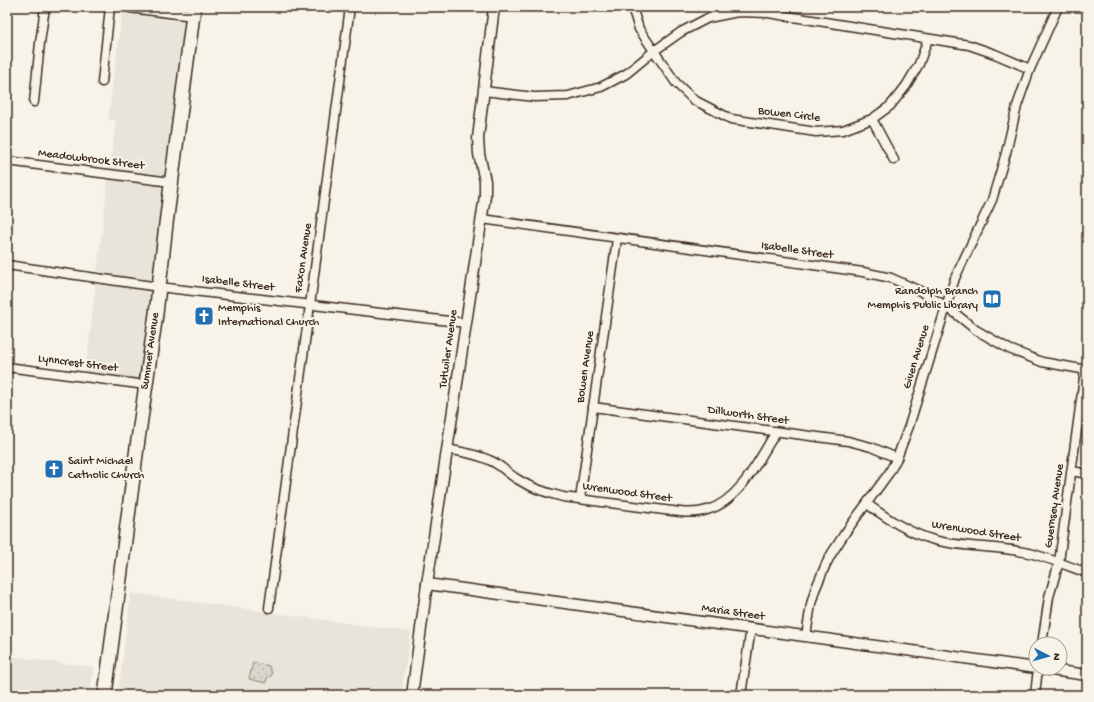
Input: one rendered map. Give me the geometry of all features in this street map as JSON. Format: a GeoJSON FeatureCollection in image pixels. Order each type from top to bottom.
{"type":"FeatureCollection","features":[{"type":"Feature","properties":{"kind":"main road","name":"Summer Avenue"},"geometry":{"type":"LineString","coordinates":[[105,695],[156,314],[171,182],[194,11]]}},
{"type":"Feature","properties":{"kind":"street"},"geometry":{"type":"LineString","coordinates":[[34,102],[45,7]]}},
{"type":"Feature","properties":{"kind":"street"},"geometry":{"type":"LineString","coordinates":[[102,82],[110,7]]}},
{"type":"Feature","properties":{"kind":"street"},"geometry":{"type":"LineString","coordinates":[[130,7],[194,11]]}},
{"type":"Feature","properties":{"kind":"street","name":"Faxon Avenue"},"geometry":{"type":"LineString","coordinates":[[269,608],[350,7]]}},
{"type":"Feature","properties":{"kind":"street","name":"Tutwiler Avenue"},"geometry":{"type":"LineString","coordinates":[[412,695],[427,584],[485,196],[485,181],[478,147],[479,127],[494,7]]}},
{"type":"Feature","properties":{"kind":"street"},"geometry":{"type":"LineString","coordinates":[[632,7],[639,29],[654,52]]}},
{"type":"Feature","properties":{"kind":"street","name":"Given Avenue"},"geometry":{"type":"LineString","coordinates":[[806,636],[811,604],[826,564],[841,540],[889,473],[897,458],[909,426],[954,278],[992,200],[1006,153],[1017,106],[1030,68],[1058,7]]}},
{"type":"Feature","properties":{"kind":"street"},"geometry":{"type":"LineString","coordinates":[[484,91],[534,97],[568,96],[602,87],[626,74],[681,32],[708,18],[738,12],[768,13],[969,45],[1030,68]]}},
{"type":"Feature","properties":{"kind":"street","name":"Bowen Circle"},"geometry":{"type":"LineString","coordinates":[[654,52],[676,83],[694,100],[731,119],[816,132],[843,130],[872,119],[890,106],[906,86],[919,64],[928,39]]}},
{"type":"Feature","properties":{"kind":"street"},"geometry":{"type":"LineString","coordinates":[[872,119],[894,160]]}},
{"type":"Feature","properties":{"kind":"street","name":"Meadowbrook Street"},"geometry":{"type":"LineString","coordinates":[[7,162],[171,182]]}},
{"type":"Feature","properties":{"kind":"street","name":"Isabelle Street"},"geometry":{"type":"LineString","coordinates":[[482,219],[617,239],[863,272],[891,278],[946,306],[976,330],[1009,349],[1042,362],[1086,370]]}},
{"type":"Feature","properties":{"kind":"street","name":"Bowen Avenue"},"geometry":{"type":"LineString","coordinates":[[580,499],[617,239]]}},
{"type":"Feature","properties":{"kind":"street","name":"Isabelle Street"},"geometry":{"type":"LineString","coordinates":[[7,265],[159,287],[466,323]]}},
{"type":"Feature","properties":{"kind":"street","name":"Lynncrest Street"},"geometry":{"type":"LineString","coordinates":[[7,367],[146,385]]}},
{"type":"Feature","properties":{"kind":"street","name":"Guernsey Avenue"},"geometry":{"type":"LineString","coordinates":[[1043,636],[1048,601],[1059,562],[1086,370]]}},
{"type":"Feature","properties":{"kind":"street","name":"Dillworth Street"},"geometry":{"type":"LineString","coordinates":[[593,407],[860,444],[881,450],[897,458]]}},
{"type":"Feature","properties":{"kind":"street","name":"Wrenwood Street"},"geometry":{"type":"LineString","coordinates":[[447,449],[473,454],[491,460],[516,478],[546,493],[563,497],[680,512],[697,512],[715,508],[726,502],[735,494],[776,432]]}},
{"type":"Feature","properties":{"kind":"street"},"geometry":{"type":"LineString","coordinates":[[1072,472],[1087,474]]}},
{"type":"Feature","properties":{"kind":"street","name":"Wrenwood Street"},"geometry":{"type":"LineString","coordinates":[[867,504],[898,524],[935,540],[1022,552],[1059,562],[1087,573]]}},
{"type":"Feature","properties":{"kind":"street","name":"Maria Street"},"geometry":{"type":"LineString","coordinates":[[427,584],[1028,667]]}},
{"type":"Feature","properties":{"kind":"street"},"geometry":{"type":"LineString","coordinates":[[741,695],[750,628]]}},
{"type":"Feature","properties":{"kind":"street","name":"Maria Street"},"geometry":{"type":"LineString","coordinates":[[1068,672],[1087,675]]}},
{"type":"Feature","properties":{"kind":"street"},"geometry":{"type":"LineString","coordinates":[[1035,695],[1036,676]]}},
{"type":"Feature","properties":{"kind":"shaded area"},"geometry":{"type":"Polygon","coordinates":[[[123,7],[193,15],[146,385],[85,377],[116,121],[108,119],[123,7]]]}},
{"type":"Feature","properties":{"kind":"shaded area"},"geometry":{"type":"Polygon","coordinates":[[[131,593],[411,632],[401,695],[118,695],[131,593]]]}},
{"type":"Feature","properties":{"kind":"shaded area"},"geometry":{"type":"Polygon","coordinates":[[[7,656],[94,667],[90,695],[7,695],[7,656]]]}},
{"type":"Feature","properties":{"kind":"shaded area"},"geometry":{"type":"Polygon","coordinates":[[[253,662],[269,666],[272,674],[267,678],[266,683],[249,679],[253,662]]]}},
{"type":"Feature","properties":{"kind":"place","name":"Randolph Branch Memphis Public Library"},"geometry":{"type":"Point","coordinates":[992,299]}},
{"type":"Feature","properties":{"kind":"place","name":"Memphis International Church"},"geometry":{"type":"Point","coordinates":[204,316]}},
{"type":"Feature","properties":{"kind":"place","name":"Saint Michael Catholic Church"},"geometry":{"type":"Point","coordinates":[54,469]}}]}
